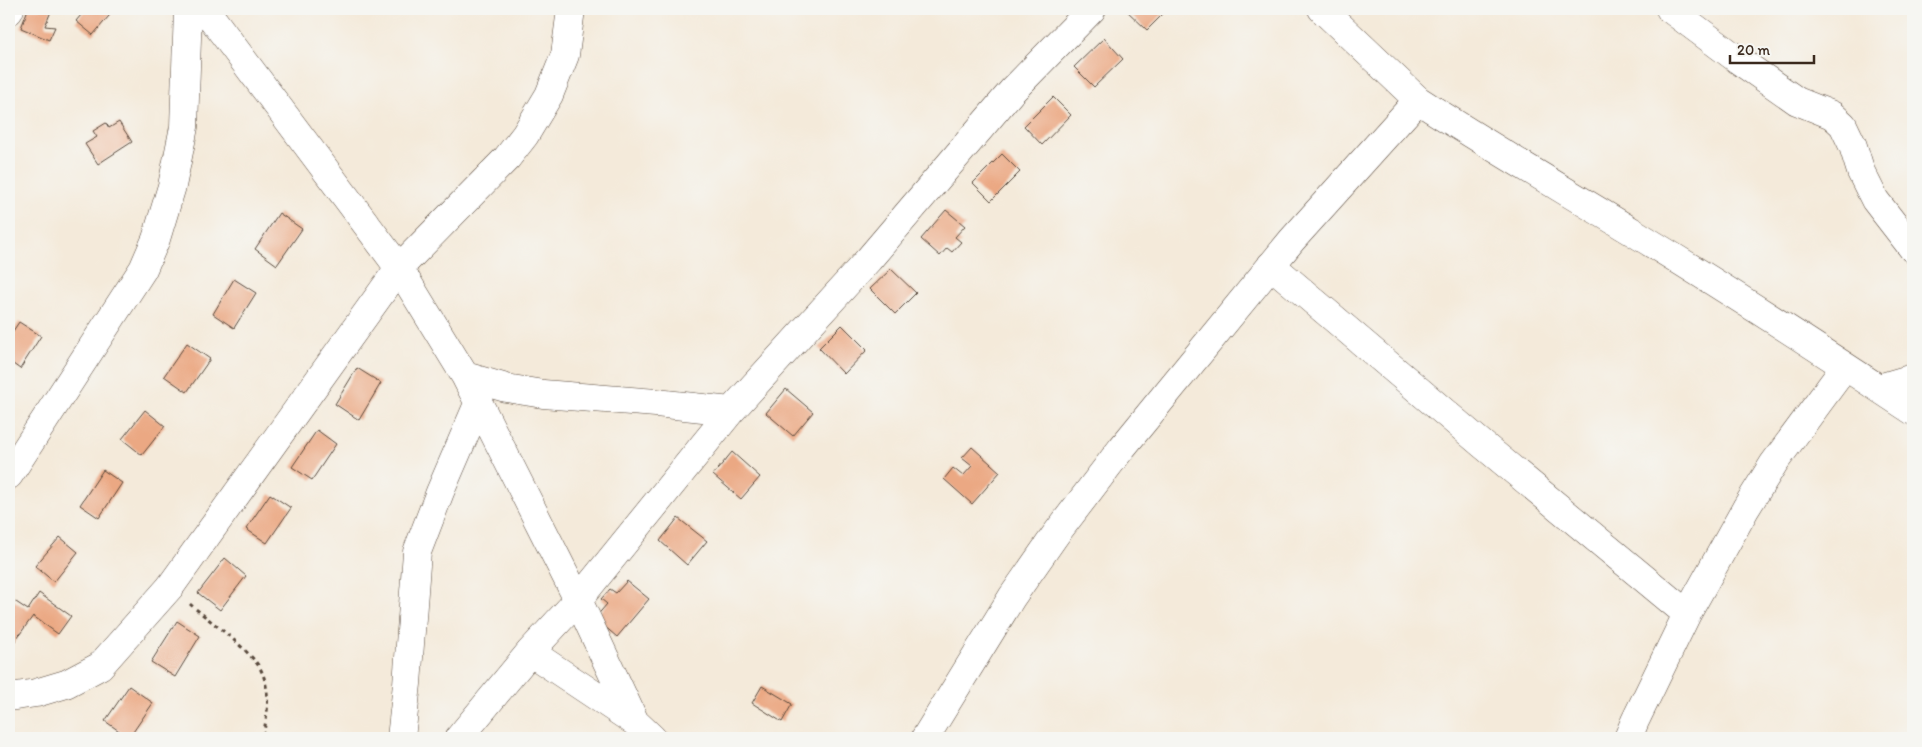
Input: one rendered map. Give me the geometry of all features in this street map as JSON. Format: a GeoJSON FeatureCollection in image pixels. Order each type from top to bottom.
{"type":"FeatureCollection","features":[{"type":"Feature","properties":{"kind":"street"},"geometry":{"type":"LineString","coordinates":[[9,475],[143,269],[156,239],[172,186],[184,127],[188,9]]}},
{"type":"Feature","properties":{"kind":"street"},"geometry":{"type":"LineString","coordinates":[[205,9],[399,268],[465,376],[643,730]]}},
{"type":"Feature","properties":{"kind":"street"},"geometry":{"type":"LineString","coordinates":[[9,697],[66,684],[100,666],[170,587],[399,268],[507,158],[525,135],[549,95],[565,55],[572,9]]}},
{"type":"Feature","properties":{"kind":"street"},"geometry":{"type":"LineString","coordinates":[[459,738],[530,652],[578,600],[731,411],[869,259],[1012,91],[1092,9]]}},
{"type":"Feature","properties":{"kind":"street"},"geometry":{"type":"LineString","coordinates":[[1322,9],[1418,100],[1498,152],[1713,281],[1913,411]]}},
{"type":"Feature","properties":{"kind":"street"},"geometry":{"type":"LineString","coordinates":[[1670,9],[1736,59],[1797,101],[1832,115],[1843,125],[1853,146],[1861,172],[1875,200],[1913,249]]}},
{"type":"Feature","properties":{"kind":"street"},"geometry":{"type":"LineString","coordinates":[[925,738],[1012,597],[1056,534],[1121,449],[1271,265],[1418,100]]}},
{"type":"Feature","properties":{"kind":"street"},"geometry":{"type":"LineString","coordinates":[[1271,265],[1482,444],[1687,614]]}},
{"type":"Feature","properties":{"kind":"street"},"geometry":{"type":"LineString","coordinates":[[1628,738],[1687,614],[1746,508],[1774,463],[1845,367]]}},
{"type":"Feature","properties":{"kind":"street"},"geometry":{"type":"LineString","coordinates":[[465,376],[506,388],[543,394],[731,411]]}},
{"type":"Feature","properties":{"kind":"street"},"geometry":{"type":"LineString","coordinates":[[1879,388],[1913,378]]}},
{"type":"Feature","properties":{"kind":"street"},"geometry":{"type":"LineString","coordinates":[[401,738],[417,552],[440,492],[478,404]]}},
{"type":"Feature","properties":{"kind":"street"},"geometry":{"type":"LineString","coordinates":[[530,652],[643,730]]}},
{"type":"Feature","properties":{"kind":"path"},"geometry":{"type":"LineString","coordinates":[[170,587],[250,655],[261,670],[268,710],[262,738]]}},
{"type":"Feature","properties":{"kind":"building"},"geometry":{"type":"Polygon","coordinates":[[[28,9],[52,9],[45,26],[55,27],[49,40],[21,28],[28,9]]]}},
{"type":"Feature","properties":{"kind":"building"},"geometry":{"type":"Polygon","coordinates":[[[86,9],[114,10],[93,35],[76,21],[86,9]]]}},
{"type":"Feature","properties":{"kind":"building"},"geometry":{"type":"Polygon","coordinates":[[[1125,9],[1168,9],[1147,30],[1125,9]]]}},
{"type":"Feature","properties":{"kind":"building"},"geometry":{"type":"Polygon","coordinates":[[[1104,38],[1123,59],[1094,87],[1074,67],[1104,38]]]}},
{"type":"Feature","properties":{"kind":"building"},"geometry":{"type":"Polygon","coordinates":[[[1053,97],[1071,115],[1042,145],[1024,126],[1053,97]]]}},
{"type":"Feature","properties":{"kind":"building"},"geometry":{"type":"Polygon","coordinates":[[[119,122],[132,142],[98,164],[85,144],[97,137],[93,131],[106,123],[109,128],[119,122]]]}},
{"type":"Feature","properties":{"kind":"building"},"geometry":{"type":"Polygon","coordinates":[[[1002,154],[1020,172],[991,201],[973,183],[1002,154]]]}},
{"type":"Feature","properties":{"kind":"building"},"geometry":{"type":"Polygon","coordinates":[[[946,210],[965,226],[955,237],[961,242],[952,252],[947,248],[940,256],[921,239],[946,210]]]}},
{"type":"Feature","properties":{"kind":"building"},"geometry":{"type":"Polygon","coordinates":[[[279,213],[302,229],[277,265],[255,249],[279,213]]]}},
{"type":"Feature","properties":{"kind":"building"},"geometry":{"type":"Polygon","coordinates":[[[891,269],[916,293],[895,314],[870,289],[891,269]]]}},
{"type":"Feature","properties":{"kind":"building"},"geometry":{"type":"Polygon","coordinates":[[[234,279],[256,293],[234,328],[213,314],[234,279]]]}},
{"type":"Feature","properties":{"kind":"building"},"geometry":{"type":"Polygon","coordinates":[[[19,322],[41,336],[20,369],[9,361],[9,337],[19,322]]]}},
{"type":"Feature","properties":{"kind":"building"},"geometry":{"type":"Polygon","coordinates":[[[842,325],[867,350],[844,374],[819,348],[842,325]]]}},
{"type":"Feature","properties":{"kind":"building"},"geometry":{"type":"Polygon","coordinates":[[[187,343],[210,359],[187,392],[164,376],[187,343]]]}},
{"type":"Feature","properties":{"kind":"building"},"geometry":{"type":"Polygon","coordinates":[[[357,368],[381,383],[359,420],[335,404],[357,368]]]}},
{"type":"Feature","properties":{"kind":"building"},"geometry":{"type":"Polygon","coordinates":[[[786,389],[813,412],[793,436],[766,413],[786,389]]]}},
{"type":"Feature","properties":{"kind":"building"},"geometry":{"type":"Polygon","coordinates":[[[145,410],[165,426],[142,455],[122,439],[145,410]]]}},
{"type":"Feature","properties":{"kind":"building"},"geometry":{"type":"Polygon","coordinates":[[[317,430],[336,444],[312,480],[292,467],[317,430]]]}},
{"type":"Feature","properties":{"kind":"building"},"geometry":{"type":"Polygon","coordinates":[[[972,447],[1000,472],[972,504],[944,479],[953,468],[963,476],[972,466],[962,458],[972,447]]]}},
{"type":"Feature","properties":{"kind":"building"},"geometry":{"type":"Polygon","coordinates":[[[732,452],[760,477],[741,499],[713,475],[732,452]]]}},
{"type":"Feature","properties":{"kind":"building"},"geometry":{"type":"Polygon","coordinates":[[[103,470],[122,483],[99,518],[80,505],[103,470]]]}},
{"type":"Feature","properties":{"kind":"building"},"geometry":{"type":"Polygon","coordinates":[[[270,494],[291,508],[267,543],[246,529],[270,494]]]}},
{"type":"Feature","properties":{"kind":"building"},"geometry":{"type":"Polygon","coordinates":[[[678,518],[707,541],[687,565],[660,541],[678,518]]]}},
{"type":"Feature","properties":{"kind":"building"},"geometry":{"type":"Polygon","coordinates":[[[60,537],[78,552],[54,582],[35,566],[60,537]]]}},
{"type":"Feature","properties":{"kind":"building"},"geometry":{"type":"Polygon","coordinates":[[[225,558],[246,576],[220,610],[198,593],[225,558]]]}},
{"type":"Feature","properties":{"kind":"building"},"geometry":{"type":"Polygon","coordinates":[[[627,581],[649,599],[617,637],[595,618],[607,604],[601,599],[610,589],[616,593],[627,581]]]}},
{"type":"Feature","properties":{"kind":"building"},"geometry":{"type":"Polygon","coordinates":[[[39,593],[71,616],[58,634],[33,616],[9,649],[9,606],[13,600],[28,610],[39,593]]]}},
{"type":"Feature","properties":{"kind":"building"},"geometry":{"type":"Polygon","coordinates":[[[177,621],[200,636],[175,677],[151,662],[177,621]]]}},
{"type":"Feature","properties":{"kind":"building"},"geometry":{"type":"Polygon","coordinates":[[[129,686],[153,703],[129,738],[105,721],[129,686]]]}},
{"type":"Feature","properties":{"kind":"building"},"geometry":{"type":"Polygon","coordinates":[[[762,686],[792,704],[782,722],[752,703],[762,686]]]}}]}
